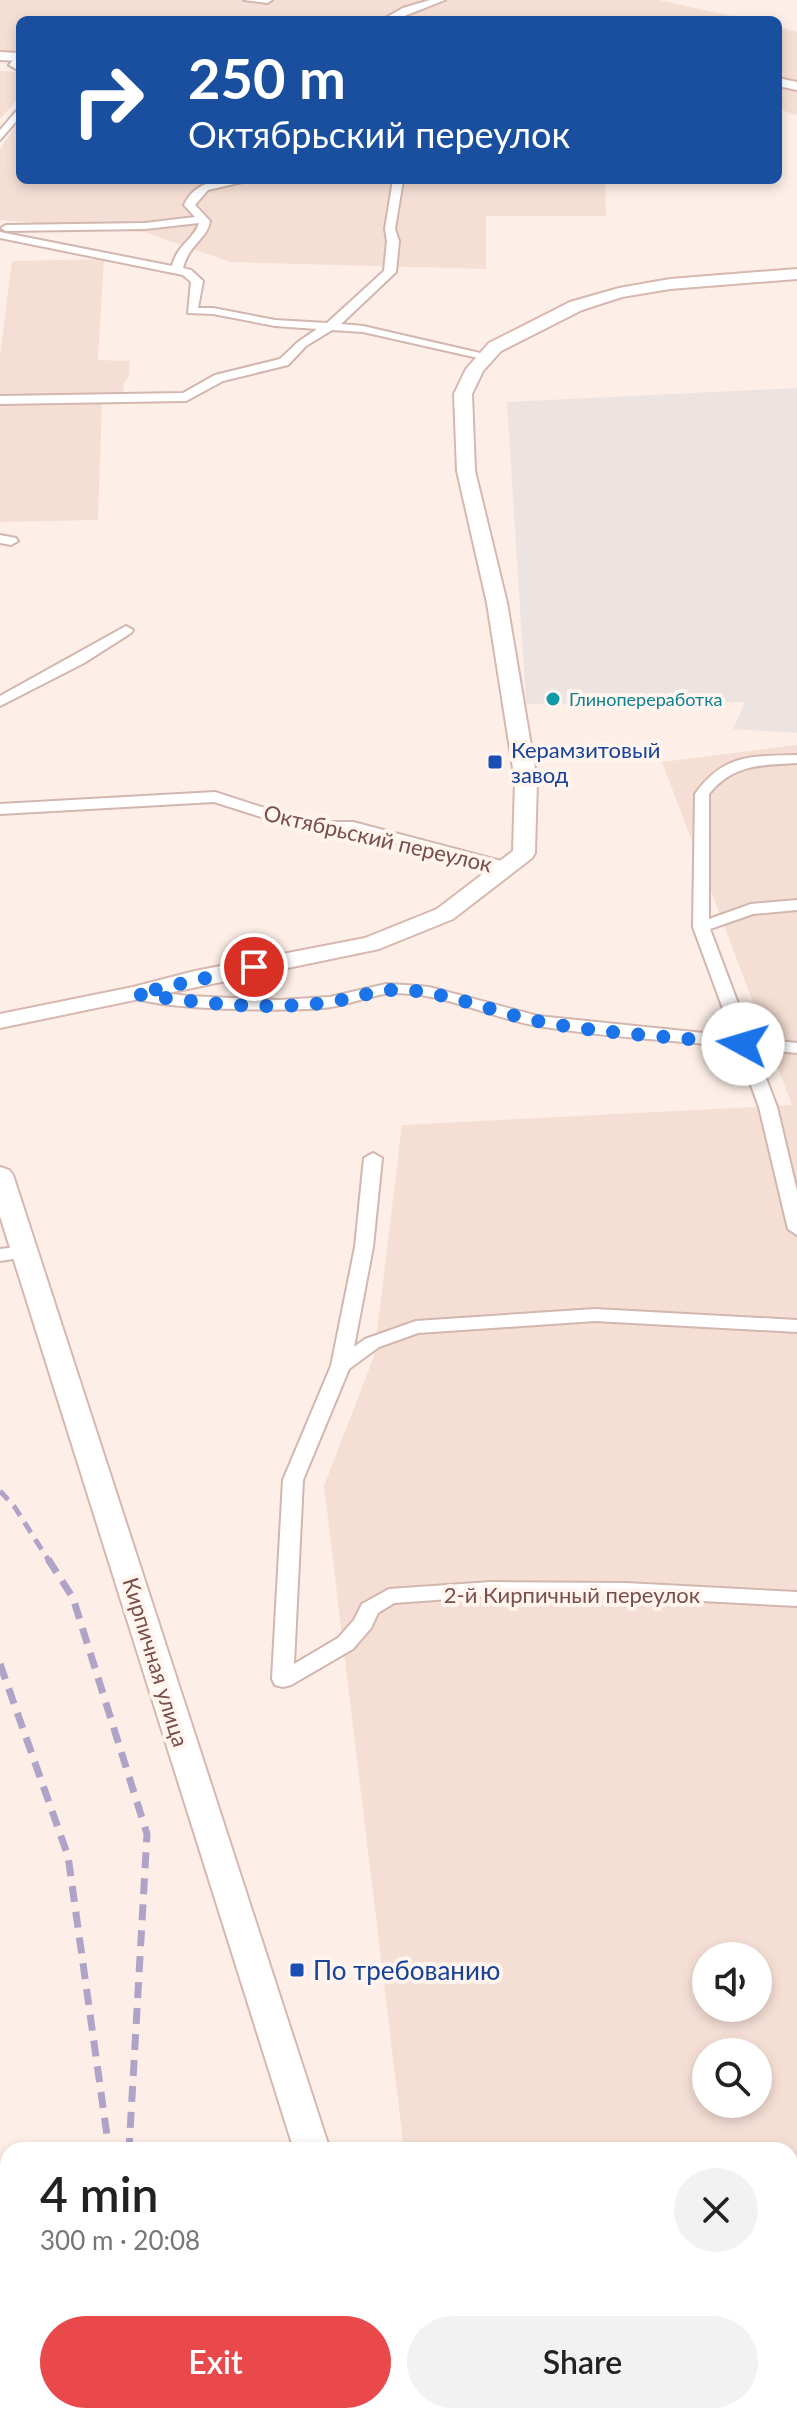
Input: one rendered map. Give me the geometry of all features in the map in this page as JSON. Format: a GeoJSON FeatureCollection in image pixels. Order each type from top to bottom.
{"type":"FeatureCollection","features":[{"type":"Feature","properties":{"kind":"street"},"geometry":{"type":"LineString","coordinates":[[249,0],[267,0]]}},
{"type":"Feature","properties":{"kind":"street"},"geometry":{"type":"LineString","coordinates":[[395,16],[440,0]]}},
{"type":"Feature","properties":{"kind":"street"},"geometry":{"type":"LineString","coordinates":[[0,137],[16,115]]}},
{"type":"Feature","properties":{"kind":"street"},"geometry":{"type":"LineString","coordinates":[[177,269],[182,250],[204,229],[203,219],[189,205],[191,197],[202,189],[226,184]]}},
{"type":"Feature","properties":{"kind":"street"},"geometry":{"type":"LineString","coordinates":[[0,400],[186,397],[219,378],[284,362],[302,344],[334,324],[390,272],[393,241],[390,229],[397,184]]}},
{"type":"Feature","properties":{"kind":"street"},"geometry":{"type":"LineString","coordinates":[[0,228],[145,226],[203,219]]}},
{"type":"Feature","properties":{"kind":"street"},"geometry":{"type":"LineString","coordinates":[[0,235],[177,269],[192,276],[197,288],[192,311],[213,311],[275,323],[334,324],[487,356]]}},
{"type":"Feature","properties":{"kind":"street"},"geometry":{"type":"LineString","coordinates":[[508,867],[524,853],[526,781],[497,603],[466,471],[463,394],[475,369],[495,347],[523,331],[576,306],[619,293],[670,284],[797,274]]}},
{"type":"Feature","properties":{"kind":"street"},"geometry":{"type":"LineString","coordinates":[[0,702],[79,660],[126,630]]}},
{"type":"Feature","properties":{"kind":"street"},"geometry":{"type":"LineString","coordinates":[[797,759],[744,761],[732,765],[713,777],[702,794],[701,927],[768,1107],[797,1229]]}},
{"type":"Feature","properties":{"kind":"street","name":"Октябрьский переулок"},"geometry":{"type":"LineString","coordinates":[[0,809],[215,797],[280,818],[323,827],[353,827],[508,867]]}},
{"type":"Feature","properties":{"kind":"street","name":"Октябрьский переулок"},"geometry":{"type":"LineString","coordinates":[[0,1021],[136,994],[195,978],[371,944],[445,914],[508,867]]}},
{"type":"Feature","properties":{"kind":"street"},"geometry":{"type":"LineString","coordinates":[[701,927],[751,909],[797,905]]}},
{"type":"Feature","properties":{"kind":"street"},"geometry":{"type":"LineString","coordinates":[[136,994],[187,1001],[279,1005],[330,1002],[386,989],[406,990],[442,995],[537,1021],[797,1048]]}},
{"type":"Feature","properties":{"kind":"street"},"geometry":{"type":"LineString","coordinates":[[341,1366],[364,1247],[373,1158]]}},
{"type":"Feature","properties":{"kind":"street","name":"Кирпичная улица"},"geometry":{"type":"LineString","coordinates":[[0,1175],[13,1254],[309,2142]]}},
{"type":"Feature","properties":{"kind":"street"},"geometry":{"type":"LineString","coordinates":[[341,1366],[372,1343],[416,1327],[595,1315],[797,1326]]}},
{"type":"Feature","properties":{"kind":"street","name":"2-й Кирпичный переулок"},"geometry":{"type":"LineString","coordinates":[[341,1366],[293,1480],[283,1679],[336,1651],[363,1627],[369,1609],[389,1596],[506,1589],[626,1590],[797,1599]]}},
{"type":"Feature","properties":{"kind":"shaded area"},"geometry":{"type":"Polygon","coordinates":[[[0,0],[659,0],[731,16],[16,16],[16,62],[0,60],[0,0]]]}},
{"type":"Feature","properties":{"kind":"shaded area"},"geometry":{"type":"Polygon","coordinates":[[[782,28],[797,32],[797,115],[782,110],[782,28]]]}},
{"type":"Feature","properties":{"kind":"shaded area"},"geometry":{"type":"Polygon","coordinates":[[[0,71],[16,72],[16,101],[0,119],[0,71]]]}},
{"type":"Feature","properties":{"kind":"shaded area"},"geometry":{"type":"Polygon","coordinates":[[[16,126],[16,184],[605,184],[606,216],[486,216],[486,269],[230,262],[144,232],[0,220],[0,149],[16,126]]]}},
{"type":"Feature","properties":{"kind":"shaded area"},"geometry":{"type":"Polygon","coordinates":[[[104,259],[98,360],[130,361],[123,394],[0,394],[0,357],[12,261],[104,259]]]}},
{"type":"Feature","properties":{"kind":"shaded area"},"geometry":{"type":"Polygon","coordinates":[[[797,388],[797,733],[733,729],[745,702],[526,704],[507,402],[797,388]]]}},
{"type":"Feature","properties":{"kind":"shaded area"},"geometry":{"type":"Polygon","coordinates":[[[102,402],[98,520],[0,522],[0,404],[102,402]]]}},
{"type":"Feature","properties":{"kind":"shaded area"},"geometry":{"type":"Polygon","coordinates":[[[797,745],[797,2142],[403,2142],[324,1486],[374,1356],[402,1125],[792,1105],[662,762],[797,745]]]}},
{"type":"Feature","properties":{"kind":"railway"},"geometry":{"type":"LineString","coordinates":[[0,1491],[14,1506],[49,1561]]}},
{"type":"Feature","properties":{"kind":"railway"},"geometry":{"type":"LineString","coordinates":[[48,1559],[73,1598],[147,1834],[129,2142]]}},
{"type":"Feature","properties":{"kind":"railway"},"geometry":{"type":"LineString","coordinates":[[0,1664],[68,1856],[108,2142]]}},
{"type":"Feature","properties":{"kind":"place","name":"Глинопереработка"},"geometry":{"type":"Point","coordinates":[553,699]}},
{"type":"Feature","properties":{"kind":"place","name":"Керамзитовый завод"},"geometry":{"type":"Point","coordinates":[495,762]}},
{"type":"Feature","properties":{"kind":"place","name":"По требованию"},"geometry":{"type":"Point","coordinates":[297,1970]}},
{"type":"Feature","properties":{"kind":"route"},"geometry":{"type":"LineString","coordinates":[[254,967],[195,978],[136,994],[234,1005],[279,1005],[330,1002],[386,989],[406,990],[442,995],[537,1021],[743,1044]]}}]}
